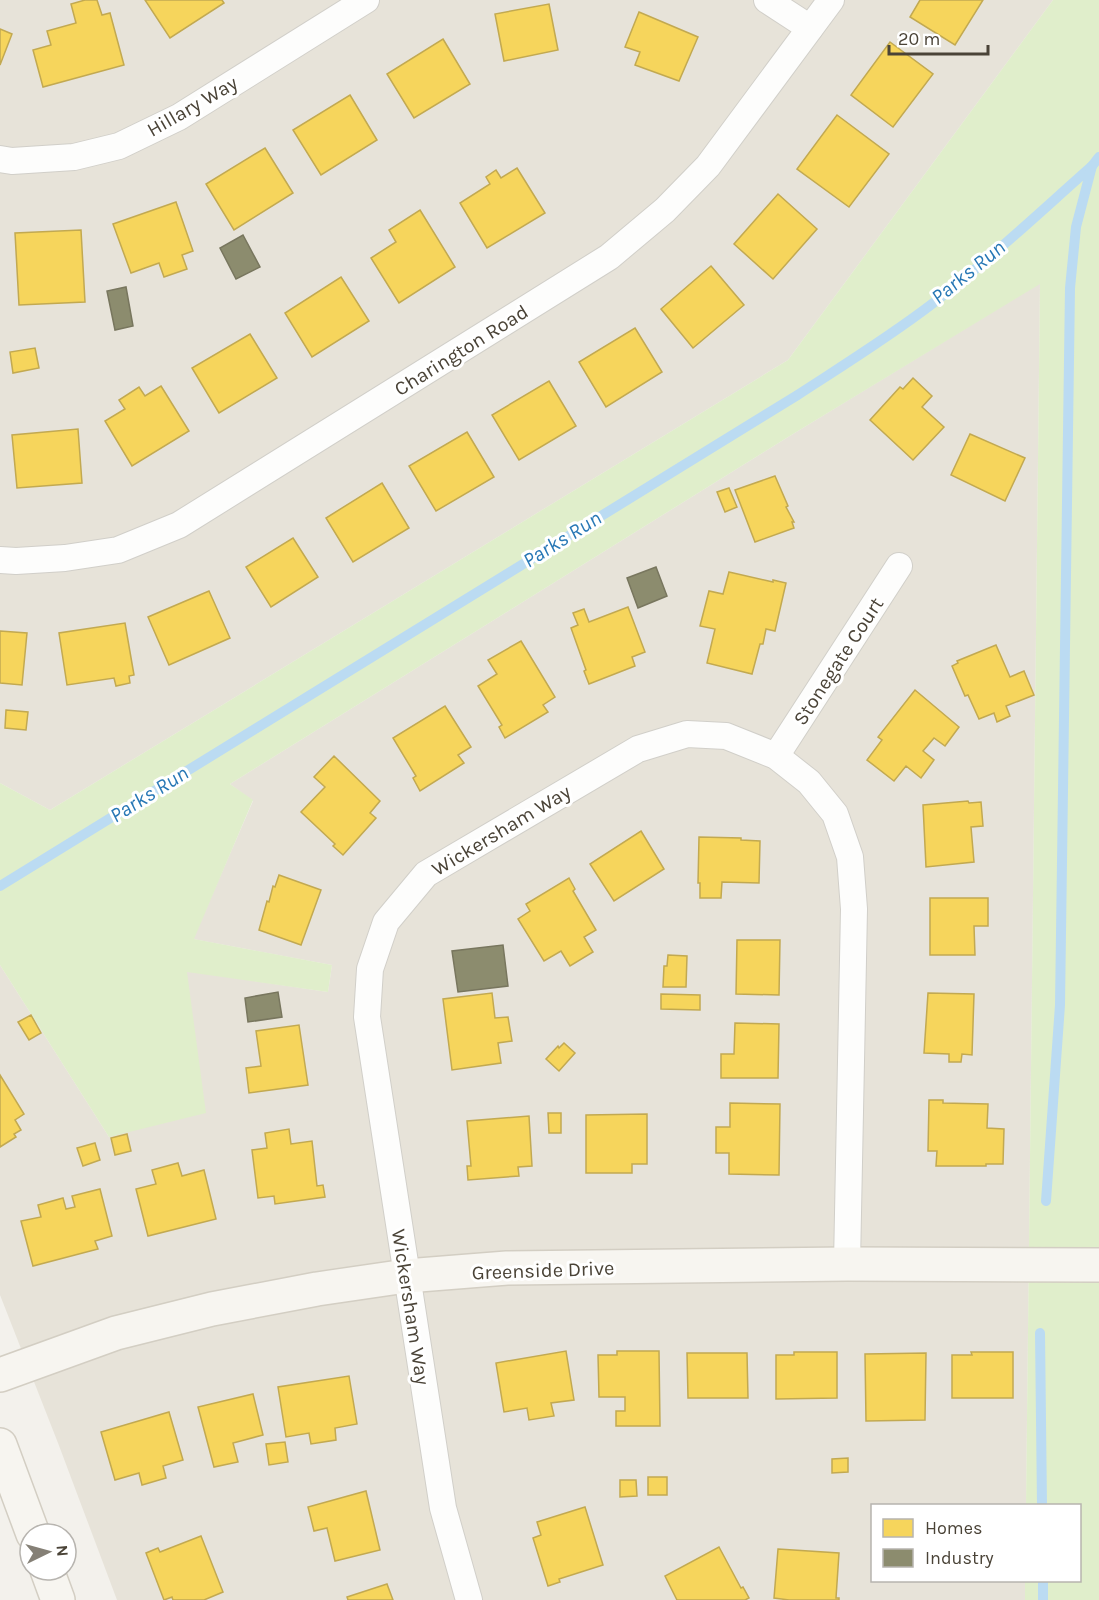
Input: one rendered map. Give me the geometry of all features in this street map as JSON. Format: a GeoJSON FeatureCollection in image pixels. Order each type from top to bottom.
{"type":"FeatureCollection","features":[{"type":"Feature","properties":{"kind":"street","name":"Hillary Way"},"geometry":{"type":"LineString","coordinates":[[0,159],[12,161],[74,158],[119,146],[178,117],[366,0]]}},
{"type":"Feature","properties":{"kind":"street"},"geometry":{"type":"LineString","coordinates":[[767,0],[810,28]]}},
{"type":"Feature","properties":{"kind":"street","name":"Charington Road"},"geometry":{"type":"LineString","coordinates":[[0,560],[65,558],[118,550],[179,525],[600,262],[665,210],[708,166],[831,0]]}},
{"type":"Feature","properties":{"kind":"street","name":"Stonegate Court"},"geometry":{"type":"LineString","coordinates":[[776,756],[899,566]]}},
{"type":"Feature","properties":{"kind":"street","name":"Wickersham Way"},"geometry":{"type":"LineString","coordinates":[[469,1600],[443,1508],[368,1017],[370,969],[386,922],[426,874],[639,749],[687,734],[726,736],[776,756],[809,782],[835,814],[850,857],[854,909],[847,1264]]}},
{"type":"Feature","properties":{"kind":"street","name":"Greenside Drive"},"geometry":{"type":"LineString","coordinates":[[0,1375],[116,1334],[212,1309],[317,1288],[406,1276],[507,1269],[847,1264],[1099,1265]]}},
{"type":"Feature","properties":{"kind":"street"},"geometry":{"type":"LineString","coordinates":[[0,1445],[29,1522]]}},
{"type":"Feature","properties":{"kind":"street"},"geometry":{"type":"LineString","coordinates":[[51,1582],[58,1600]]}},
{"type":"Feature","properties":{"kind":"shaded area"},"geometry":{"type":"Polygon","coordinates":[[[0,0],[1053,0],[788,360],[50,810],[0,783],[0,0]]]}},
{"type":"Feature","properties":{"kind":"shaded area"},"geometry":{"type":"Polygon","coordinates":[[[1040,283],[1026,1504],[871,1504],[871,1582],[1025,1582],[1025,1600],[117,1600],[0,1295],[0,965],[109,1137],[187,971],[328,992],[332,965],[193,939],[253,801],[230,784],[1040,283]]]}},
{"type":"Feature","properties":{"kind":"green space"},"geometry":{"type":"Polygon","coordinates":[[[1053,0],[1099,0],[1099,1600],[1025,1600],[1025,1582],[1081,1582],[1081,1504],[1026,1504],[1040,284],[793,434],[230,784],[253,800],[194,939],[332,965],[328,992],[187,972],[206,1113],[109,1137],[0,965],[0,783],[50,810],[788,360],[1053,0]]]}},
{"type":"Feature","properties":{"kind":"building: Homes"},"geometry":{"type":"Polygon","coordinates":[[[85,0],[97,0],[102,15],[110,13],[124,65],[43,87],[33,50],[51,45],[47,31],[76,23],[71,4],[85,0]]]}},
{"type":"Feature","properties":{"kind":"building: Homes"},"geometry":{"type":"Polygon","coordinates":[[[145,0],[222,0],[224,3],[170,38],[145,0]]]}},
{"type":"Feature","properties":{"kind":"building: Homes"},"geometry":{"type":"Polygon","coordinates":[[[920,0],[983,0],[955,45],[910,17],[920,0]]]}},
{"type":"Feature","properties":{"kind":"building: Homes"},"geometry":{"type":"Polygon","coordinates":[[[549,4],[558,50],[504,61],[495,14],[549,4]]]}},
{"type":"Feature","properties":{"kind":"building: Homes"},"geometry":{"type":"Polygon","coordinates":[[[639,12],[698,37],[679,81],[635,65],[640,52],[625,47],[639,12]]]}},
{"type":"Feature","properties":{"kind":"building: Homes"},"geometry":{"type":"Polygon","coordinates":[[[0,29],[12,34],[0,65],[0,29]]]}},
{"type":"Feature","properties":{"kind":"building: Homes"},"geometry":{"type":"Polygon","coordinates":[[[443,39],[470,84],[414,118],[387,74],[443,39]]]}},
{"type":"Feature","properties":{"kind":"building: Homes"},"geometry":{"type":"Polygon","coordinates":[[[890,42],[933,74],[893,127],[851,95],[890,42]]]}},
{"type":"Feature","properties":{"kind":"building: Homes"},"geometry":{"type":"Polygon","coordinates":[[[350,95],[377,140],[321,175],[293,130],[350,95]]]}},
{"type":"Feature","properties":{"kind":"building: Homes"},"geometry":{"type":"Polygon","coordinates":[[[837,115],[889,154],[849,207],[797,169],[837,115]]]}},
{"type":"Feature","properties":{"kind":"building: Homes"},"geometry":{"type":"Polygon","coordinates":[[[265,148],[293,193],[234,230],[206,184],[265,148]]]}},
{"type":"Feature","properties":{"kind":"building: Homes"},"geometry":{"type":"Polygon","coordinates":[[[517,168],[545,213],[487,248],[460,203],[490,184],[486,177],[496,170],[501,178],[517,168]]]}},
{"type":"Feature","properties":{"kind":"building: Homes"},"geometry":{"type":"Polygon","coordinates":[[[778,194],[817,229],[773,279],[734,244],[778,194]]]}},
{"type":"Feature","properties":{"kind":"building: Homes"},"geometry":{"type":"Polygon","coordinates":[[[176,202],[193,251],[182,255],[187,269],[164,277],[159,263],[131,273],[113,224],[176,202]]]}},
{"type":"Feature","properties":{"kind":"building: Homes"},"geometry":{"type":"Polygon","coordinates":[[[420,210],[455,267],[399,303],[371,258],[396,242],[389,230],[420,210]]]}},
{"type":"Feature","properties":{"kind":"building: Homes"},"geometry":{"type":"Polygon","coordinates":[[[81,230],[85,302],[19,305],[15,233],[81,230]]]}},
{"type":"Feature","properties":{"kind":"building: Homes"},"geometry":{"type":"Polygon","coordinates":[[[711,266],[744,305],[693,348],[661,309],[711,266]]]}},
{"type":"Feature","properties":{"kind":"building: Homes"},"geometry":{"type":"Polygon","coordinates":[[[341,277],[369,321],[312,357],[285,313],[341,277]]]}},
{"type":"Feature","properties":{"kind":"building: Homes"},"geometry":{"type":"Polygon","coordinates":[[[635,328],[662,372],[606,407],[579,362],[635,328]]]}},
{"type":"Feature","properties":{"kind":"building: Homes"},"geometry":{"type":"Polygon","coordinates":[[[250,334],[277,378],[219,413],[192,368],[250,334]]]}},
{"type":"Feature","properties":{"kind":"building: Homes"},"geometry":{"type":"Polygon","coordinates":[[[35,348],[39,368],[13,373],[10,352],[35,348]]]}},
{"type":"Feature","properties":{"kind":"building: Homes"},"geometry":{"type":"Polygon","coordinates":[[[913,378],[932,396],[922,407],[944,427],[913,460],[870,420],[900,387],[903,389],[913,378]]]}},
{"type":"Feature","properties":{"kind":"building: Homes"},"geometry":{"type":"Polygon","coordinates":[[[549,381],[576,426],[519,460],[492,415],[549,381]]]}},
{"type":"Feature","properties":{"kind":"building: Homes"},"geometry":{"type":"Polygon","coordinates":[[[161,386],[189,431],[132,466],[105,421],[125,409],[119,400],[139,387],[145,396],[161,386]]]}},
{"type":"Feature","properties":{"kind":"building: Homes"},"geometry":{"type":"Polygon","coordinates":[[[78,429],[82,483],[17,488],[12,435],[78,429]]]}},
{"type":"Feature","properties":{"kind":"building: Homes"},"geometry":{"type":"Polygon","coordinates":[[[467,432],[494,477],[436,511],[409,466],[467,432]]]}},
{"type":"Feature","properties":{"kind":"building: Homes"},"geometry":{"type":"Polygon","coordinates":[[[970,434],[1025,458],[1005,501],[951,475],[970,434]]]}},
{"type":"Feature","properties":{"kind":"building: Homes"},"geometry":{"type":"Polygon","coordinates":[[[775,476],[794,522],[792,522],[794,528],[755,542],[735,490],[775,476]]]}},
{"type":"Feature","properties":{"kind":"building: Homes"},"geometry":{"type":"Polygon","coordinates":[[[382,483],[409,528],[353,562],[326,518],[382,483]]]}},
{"type":"Feature","properties":{"kind":"building: Homes"},"geometry":{"type":"Polygon","coordinates":[[[729,488],[737,507],[725,512],[717,492],[729,488]]]}},
{"type":"Feature","properties":{"kind":"building: Homes"},"geometry":{"type":"Polygon","coordinates":[[[293,538],[318,577],[271,607],[246,567],[293,538]]]}},
{"type":"Feature","properties":{"kind":"building: Homes"},"geometry":{"type":"Polygon","coordinates":[[[729,572],[786,583],[775,631],[766,629],[752,674],[707,663],[715,629],[700,626],[709,591],[723,594],[729,572]]]}},
{"type":"Feature","properties":{"kind":"building: Homes"},"geometry":{"type":"Polygon","coordinates":[[[209,591],[230,638],[169,665],[148,617],[209,591]]]}},
{"type":"Feature","properties":{"kind":"building: Homes"},"geometry":{"type":"Polygon","coordinates":[[[628,607],[645,652],[632,657],[635,666],[589,684],[571,628],[578,625],[573,613],[584,609],[589,622],[628,607]]]}},
{"type":"Feature","properties":{"kind":"building: Homes"},"geometry":{"type":"Polygon","coordinates":[[[125,623],[134,675],[129,676],[130,683],[116,686],[114,678],[67,685],[59,633],[125,623]]]}},
{"type":"Feature","properties":{"kind":"building: Homes"},"geometry":{"type":"Polygon","coordinates":[[[0,631],[27,633],[22,685],[0,683],[0,631]]]}},
{"type":"Feature","properties":{"kind":"building: Homes"},"geometry":{"type":"Polygon","coordinates":[[[521,641],[555,697],[543,705],[548,712],[505,738],[499,727],[502,725],[478,686],[497,674],[488,660],[521,641]]]}},
{"type":"Feature","properties":{"kind":"building: Homes"},"geometry":{"type":"Polygon","coordinates":[[[996,645],[1010,677],[1024,671],[1034,695],[1006,706],[1010,716],[997,722],[994,713],[979,719],[968,695],[965,696],[952,666],[958,663],[957,661],[996,645]]]}},
{"type":"Feature","properties":{"kind":"building: Homes"},"geometry":{"type":"Polygon","coordinates":[[[915,690],[959,727],[945,746],[934,738],[923,751],[934,760],[921,778],[906,766],[894,781],[867,760],[882,740],[878,737],[915,690]]]}},
{"type":"Feature","properties":{"kind":"building: Homes"},"geometry":{"type":"Polygon","coordinates":[[[445,706],[471,747],[458,755],[464,763],[420,791],[413,778],[416,776],[393,738],[445,706]]]}},
{"type":"Feature","properties":{"kind":"building: Homes"},"geometry":{"type":"Polygon","coordinates":[[[6,710],[28,712],[26,730],[5,728],[6,710]]]}},
{"type":"Feature","properties":{"kind":"building: Homes"},"geometry":{"type":"Polygon","coordinates":[[[334,756],[380,801],[370,813],[376,818],[343,855],[333,846],[335,844],[301,812],[325,787],[314,777],[334,756]]]}},
{"type":"Feature","properties":{"kind":"building: Homes"},"geometry":{"type":"Polygon","coordinates":[[[968,801],[969,803],[981,802],[983,826],[971,827],[974,862],[926,867],[923,805],[968,801]]]}},
{"type":"Feature","properties":{"kind":"building: Homes"},"geometry":{"type":"Polygon","coordinates":[[[641,831],[664,869],[614,901],[590,864],[641,831]]]}},
{"type":"Feature","properties":{"kind":"building: Homes"},"geometry":{"type":"Polygon","coordinates":[[[699,837],[760,841],[759,883],[722,882],[721,898],[700,898],[699,837]]]}},
{"type":"Feature","properties":{"kind":"building: Homes"},"geometry":{"type":"Polygon","coordinates":[[[279,875],[321,890],[301,945],[259,930],[267,901],[269,902],[273,886],[275,887],[279,875]]]}},
{"type":"Feature","properties":{"kind":"building: Homes"},"geometry":{"type":"Polygon","coordinates":[[[569,878],[575,889],[573,891],[596,930],[584,937],[593,952],[570,966],[561,951],[544,961],[518,919],[530,911],[526,904],[569,878]]]}},
{"type":"Feature","properties":{"kind":"building: Homes"},"geometry":{"type":"Polygon","coordinates":[[[930,898],[988,898],[988,926],[974,926],[975,955],[930,955],[930,898]]]}},
{"type":"Feature","properties":{"kind":"building: Homes"},"geometry":{"type":"Polygon","coordinates":[[[737,940],[780,940],[779,995],[736,994],[737,940]]]}},
{"type":"Feature","properties":{"kind":"building: Homes"},"geometry":{"type":"Polygon","coordinates":[[[668,955],[687,956],[686,987],[663,987],[664,966],[667,966],[668,955]]]}},
{"type":"Feature","properties":{"kind":"building: Homes"},"geometry":{"type":"Polygon","coordinates":[[[492,993],[495,1018],[508,1017],[512,1041],[498,1043],[501,1063],[452,1070],[443,999],[492,993]]]}},
{"type":"Feature","properties":{"kind":"building: Homes"},"geometry":{"type":"Polygon","coordinates":[[[928,993],[974,994],[972,1055],[962,1054],[961,1062],[949,1062],[949,1054],[924,1053],[928,993]]]}},
{"type":"Feature","properties":{"kind":"building: Homes"},"geometry":{"type":"Polygon","coordinates":[[[661,994],[700,995],[700,1010],[661,1009],[661,994]]]}},
{"type":"Feature","properties":{"kind":"building: Homes"},"geometry":{"type":"Polygon","coordinates":[[[31,1015],[41,1033],[29,1040],[18,1022],[31,1015]]]}},
{"type":"Feature","properties":{"kind":"building: Homes"},"geometry":{"type":"Polygon","coordinates":[[[735,1023],[779,1024],[778,1078],[721,1078],[721,1054],[734,1054],[735,1023]]]}},
{"type":"Feature","properties":{"kind":"building: Homes"},"geometry":{"type":"Polygon","coordinates":[[[299,1025],[308,1085],[249,1093],[246,1068],[261,1066],[256,1031],[299,1025]]]}},
{"type":"Feature","properties":{"kind":"building: Homes"},"geometry":{"type":"Polygon","coordinates":[[[564,1043],[575,1053],[559,1071],[546,1059],[564,1043]]]}},
{"type":"Feature","properties":{"kind":"building: Homes"},"geometry":{"type":"Polygon","coordinates":[[[0,1075],[24,1114],[15,1120],[21,1130],[14,1134],[16,1137],[0,1147],[0,1075]]]}},
{"type":"Feature","properties":{"kind":"building: Homes"},"geometry":{"type":"Polygon","coordinates":[[[929,1100],[943,1100],[943,1103],[988,1104],[987,1128],[1004,1129],[1003,1164],[936,1166],[937,1151],[928,1151],[929,1100]]]}},
{"type":"Feature","properties":{"kind":"building: Homes"},"geometry":{"type":"Polygon","coordinates":[[[730,1103],[780,1104],[779,1175],[729,1174],[729,1153],[716,1153],[716,1127],[730,1127],[730,1103]]]}},
{"type":"Feature","properties":{"kind":"building: Homes"},"geometry":{"type":"Polygon","coordinates":[[[548,1113],[561,1113],[561,1133],[549,1133],[548,1113]]]}},
{"type":"Feature","properties":{"kind":"building: Homes"},"geometry":{"type":"Polygon","coordinates":[[[647,1114],[647,1164],[632,1164],[632,1173],[586,1173],[586,1115],[647,1114]]]}},
{"type":"Feature","properties":{"kind":"building: Homes"},"geometry":{"type":"Polygon","coordinates":[[[529,1116],[532,1166],[518,1167],[519,1176],[468,1180],[467,1166],[471,1166],[467,1121],[529,1116]]]}},
{"type":"Feature","properties":{"kind":"building: Homes"},"geometry":{"type":"Polygon","coordinates":[[[289,1129],[291,1144],[312,1141],[317,1186],[323,1185],[325,1197],[275,1204],[274,1196],[258,1198],[252,1150],[267,1148],[265,1133],[289,1129]]]}},
{"type":"Feature","properties":{"kind":"building: Homes"},"geometry":{"type":"Polygon","coordinates":[[[127,1134],[131,1151],[115,1155],[111,1138],[127,1134]]]}},
{"type":"Feature","properties":{"kind":"building: Homes"},"geometry":{"type":"Polygon","coordinates":[[[95,1143],[100,1160],[83,1166],[77,1148],[95,1143]]]}},
{"type":"Feature","properties":{"kind":"building: Homes"},"geometry":{"type":"Polygon","coordinates":[[[178,1163],[182,1176],[204,1170],[216,1219],[148,1236],[136,1189],[156,1184],[152,1170],[178,1163]]]}},
{"type":"Feature","properties":{"kind":"building: Homes"},"geometry":{"type":"Polygon","coordinates":[[[100,1189],[112,1236],[95,1241],[98,1249],[33,1266],[21,1221],[41,1217],[38,1205],[63,1198],[66,1209],[75,1207],[72,1196],[100,1189]]]}},
{"type":"Feature","properties":{"kind":"building: Homes"},"geometry":{"type":"Polygon","coordinates":[[[566,1351],[574,1400],[551,1403],[554,1416],[529,1420],[527,1408],[504,1412],[496,1363],[566,1351]]]}},
{"type":"Feature","properties":{"kind":"building: Homes"},"geometry":{"type":"Polygon","coordinates":[[[617,1351],[659,1351],[660,1426],[616,1426],[616,1411],[625,1411],[625,1397],[599,1397],[598,1355],[617,1355],[617,1351]]]}},
{"type":"Feature","properties":{"kind":"building: Homes"},"geometry":{"type":"Polygon","coordinates":[[[794,1352],[837,1352],[837,1398],[776,1399],[776,1355],[794,1355],[794,1352]]]}},
{"type":"Feature","properties":{"kind":"building: Homes"},"geometry":{"type":"Polygon","coordinates":[[[971,1352],[1013,1352],[1013,1398],[952,1398],[952,1355],[972,1355],[971,1352]]]}},
{"type":"Feature","properties":{"kind":"building: Homes"},"geometry":{"type":"Polygon","coordinates":[[[687,1353],[747,1353],[748,1398],[688,1398],[687,1353]]]}},
{"type":"Feature","properties":{"kind":"building: Homes"},"geometry":{"type":"Polygon","coordinates":[[[926,1353],[925,1420],[866,1421],[865,1354],[926,1353]]]}},
{"type":"Feature","properties":{"kind":"building: Homes"},"geometry":{"type":"Polygon","coordinates":[[[349,1376],[357,1424],[335,1428],[336,1440],[311,1444],[309,1433],[286,1437],[278,1387],[349,1376]]]}},
{"type":"Feature","properties":{"kind":"building: Homes"},"geometry":{"type":"Polygon","coordinates":[[[253,1394],[263,1435],[233,1443],[238,1462],[214,1467],[198,1407],[253,1394]]]}},
{"type":"Feature","properties":{"kind":"building: Homes"},"geometry":{"type":"Polygon","coordinates":[[[169,1412],[183,1460],[163,1466],[166,1478],[142,1485],[139,1473],[115,1480],[101,1432],[169,1412]]]}},
{"type":"Feature","properties":{"kind":"building: Homes"},"geometry":{"type":"Polygon","coordinates":[[[285,1442],[288,1462],[269,1465],[266,1444],[285,1442]]]}},
{"type":"Feature","properties":{"kind":"building: Homes"},"geometry":{"type":"Polygon","coordinates":[[[848,1458],[848,1472],[832,1473],[832,1459],[848,1458]]]}},
{"type":"Feature","properties":{"kind":"building: Homes"},"geometry":{"type":"Polygon","coordinates":[[[648,1477],[667,1477],[667,1495],[648,1495],[648,1477]]]}},
{"type":"Feature","properties":{"kind":"building: Homes"},"geometry":{"type":"Polygon","coordinates":[[[620,1480],[636,1480],[637,1496],[620,1497],[620,1480]]]}},
{"type":"Feature","properties":{"kind":"building: Homes"},"geometry":{"type":"Polygon","coordinates":[[[366,1491],[380,1550],[335,1561],[327,1528],[314,1531],[308,1507],[366,1491]]]}},
{"type":"Feature","properties":{"kind":"building: Homes"},"geometry":{"type":"Polygon","coordinates":[[[585,1507],[603,1565],[559,1579],[560,1582],[548,1586],[533,1538],[541,1535],[537,1522],[585,1507]]]}},
{"type":"Feature","properties":{"kind":"building: Homes"},"geometry":{"type":"Polygon","coordinates":[[[201,1536],[223,1592],[204,1600],[173,1600],[172,1597],[164,1600],[146,1553],[158,1548],[160,1552],[201,1536]]]}},
{"type":"Feature","properties":{"kind":"building: Homes"},"geometry":{"type":"Polygon","coordinates":[[[719,1547],[741,1588],[743,1587],[749,1598],[745,1600],[677,1600],[665,1576],[719,1547]]]}},
{"type":"Feature","properties":{"kind":"building: Homes"},"geometry":{"type":"Polygon","coordinates":[[[778,1549],[839,1553],[836,1598],[839,1600],[774,1598],[778,1549]]]}},
{"type":"Feature","properties":{"kind":"building: Homes"},"geometry":{"type":"Polygon","coordinates":[[[387,1584],[393,1600],[348,1600],[347,1597],[387,1584]]]}},
{"type":"Feature","properties":{"kind":"building: Industry"},"geometry":{"type":"Polygon","coordinates":[[[243,235],[260,267],[236,279],[220,248],[243,235]]]}},
{"type":"Feature","properties":{"kind":"building: Industry"},"geometry":{"type":"Polygon","coordinates":[[[126,287],[133,326],[115,330],[107,291],[126,287]]]}},
{"type":"Feature","properties":{"kind":"building: Industry"},"geometry":{"type":"Polygon","coordinates":[[[656,567],[667,596],[638,608],[627,578],[656,567]]]}},
{"type":"Feature","properties":{"kind":"building: Industry"},"geometry":{"type":"Polygon","coordinates":[[[503,945],[508,986],[458,992],[452,951],[503,945]]]}},
{"type":"Feature","properties":{"kind":"building: Industry"},"geometry":{"type":"Polygon","coordinates":[[[278,992],[282,1017],[248,1022],[245,998],[278,992]]]}},
{"type":"Feature","properties":{"kind":"waterway","name":"Parks Run"},"geometry":{"type":"LineString","coordinates":[[0,886],[796,396],[865,351],[953,288],[1092,166],[1099,157]]}},
{"type":"Feature","properties":{"kind":"waterway"},"geometry":{"type":"LineString","coordinates":[[1046,1201],[1060,1005],[1070,288],[1076,227],[1092,166]]}},
{"type":"Feature","properties":{"kind":"waterway"},"geometry":{"type":"LineString","coordinates":[[1040,1333],[1042,1504]]}},
{"type":"Feature","properties":{"kind":"waterway"},"geometry":{"type":"LineString","coordinates":[[1043,1582],[1043,1600]]}}]}
